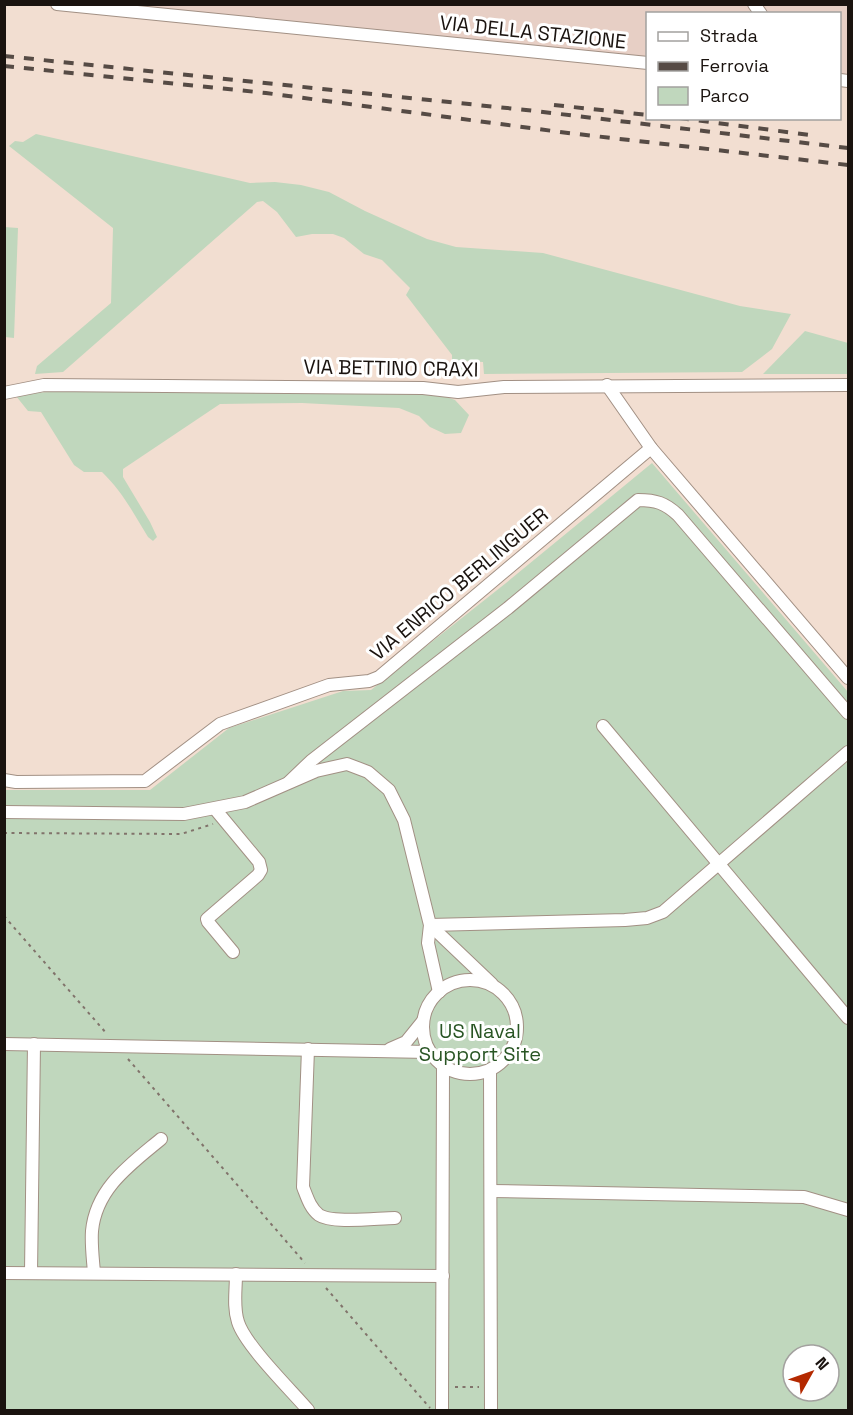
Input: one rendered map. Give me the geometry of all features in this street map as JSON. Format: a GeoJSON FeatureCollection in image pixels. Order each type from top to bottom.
{"type":"FeatureCollection","features":[{"type":"Feature","properties":{"kind":"street","name":"VIA DELLA STAZIONE"},"geometry":{"type":"LineString","coordinates":[[57,4],[646,63]]}},
{"type":"Feature","properties":{"kind":"street","name":"VIA BETTINO CRAXI"},"geometry":{"type":"LineString","coordinates":[[4,393],[44,384],[423,387],[458,392],[504,387],[849,385]]}},
{"type":"Feature","properties":{"kind":"street"},"geometry":{"type":"LineString","coordinates":[[607,386],[651,448],[849,678]]}},
{"type":"Feature","properties":{"kind":"street","name":"VIA ENRICO BERLINGUER"},"geometry":{"type":"LineString","coordinates":[[4,780],[28,782],[145,781],[220,724],[329,685],[369,681],[379,677],[651,448]]}},
{"type":"Feature","properties":{"kind":"street"},"geometry":{"type":"LineString","coordinates":[[289,782],[311,761],[508,608],[638,500],[652,500],[665,504],[678,515],[849,713]]}},
{"type":"Feature","properties":{"kind":"street"},"geometry":{"type":"LineString","coordinates":[[603,726],[849,1018]]}},
{"type":"Feature","properties":{"kind":"street"},"geometry":{"type":"LineString","coordinates":[[430,925],[647,918],[663,912],[848,752]]}},
{"type":"Feature","properties":{"kind":"street"},"geometry":{"type":"LineString","coordinates":[[4,812],[184,814],[245,802],[316,771],[346,764],[368,772],[389,790],[404,820],[430,925],[428,943],[439,992]]}},
{"type":"Feature","properties":{"kind":"street"},"geometry":{"type":"LineString","coordinates":[[215,809],[259,862],[261,870],[207,918],[233,951]]}},
{"type":"Feature","properties":{"kind":"street"},"geometry":{"type":"LineString","coordinates":[[430,925],[502,993],[512,1005],[516,1020],[517,1035],[512,1050],[503,1062],[490,1071],[474,1075],[458,1073],[443,1067],[429,1052],[423,1037],[425,1010],[439,992],[450,984],[464,980],[491,985],[502,993]]}},
{"type":"Feature","properties":{"kind":"street"},"geometry":{"type":"LineString","coordinates":[[387,1051],[406,1041],[423,1021]]}},
{"type":"Feature","properties":{"kind":"street"},"geometry":{"type":"LineString","coordinates":[[4,1044],[429,1052]]}},
{"type":"Feature","properties":{"kind":"street"},"geometry":{"type":"LineString","coordinates":[[31,1273],[34,1044]]}},
{"type":"Feature","properties":{"kind":"street"},"geometry":{"type":"LineString","coordinates":[[308,1049],[303,1186],[310,1204],[320,1216],[336,1219],[395,1218]]}},
{"type":"Feature","properties":{"kind":"street"},"geometry":{"type":"LineString","coordinates":[[442,1410],[443,1067]]}},
{"type":"Feature","properties":{"kind":"street"},"geometry":{"type":"LineString","coordinates":[[490,1071],[491,1410]]}},
{"type":"Feature","properties":{"kind":"street"},"geometry":{"type":"LineString","coordinates":[[94,1273],[92,1232],[94,1216],[100,1199],[123,1171],[161,1138]]}},
{"type":"Feature","properties":{"kind":"street"},"geometry":{"type":"LineString","coordinates":[[490,1191],[804,1197],[849,1210]]}},
{"type":"Feature","properties":{"kind":"street"},"geometry":{"type":"LineString","coordinates":[[4,1273],[443,1276]]}},
{"type":"Feature","properties":{"kind":"street"},"geometry":{"type":"LineString","coordinates":[[236,1274],[235,1306],[238,1322],[246,1338],[308,1410]]}},
{"type":"Feature","properties":{"kind":"path"},"geometry":{"type":"LineString","coordinates":[[4,833],[181,834],[219,823]]}},
{"type":"Feature","properties":{"kind":"path"},"geometry":{"type":"LineString","coordinates":[[4,916],[432,1410]]}},
{"type":"Feature","properties":{"kind":"path"},"geometry":{"type":"LineString","coordinates":[[442,1387],[491,1386]]}},
{"type":"Feature","properties":{"kind":"shaded area"},"geometry":{"type":"Polygon","coordinates":[[[57,5],[848,5],[848,81],[841,80],[841,12],[646,12],[646,63],[57,5]]]}},
{"type":"Feature","properties":{"kind":"green space"},"geometry":{"type":"Polygon","coordinates":[[[36,134],[250,183],[275,182],[329,192],[427,239],[456,247],[543,253],[740,306],[791,314],[772,349],[742,372],[484,374],[483,362],[465,361],[465,370],[452,369],[452,355],[406,295],[410,288],[382,260],[364,254],[344,238],[333,234],[296,237],[277,212],[263,201],[257,202],[63,372],[35,374],[37,366],[111,303],[113,228],[9,146],[15,141],[23,142],[36,134]]]}},
{"type":"Feature","properties":{"kind":"green space"},"geometry":{"type":"Polygon","coordinates":[[[4,227],[18,228],[14,338],[5,337],[4,227]]]}},
{"type":"Feature","properties":{"kind":"green space"},"geometry":{"type":"Polygon","coordinates":[[[805,331],[848,343],[848,374],[763,374],[805,331]]]}},
{"type":"Feature","properties":{"kind":"green space"},"geometry":{"type":"Polygon","coordinates":[[[371,391],[435,393],[455,400],[469,415],[461,433],[445,434],[430,427],[419,416],[399,408],[302,403],[220,404],[123,469],[123,477],[157,537],[153,541],[109,479],[102,472],[84,472],[74,465],[41,412],[28,411],[16,396],[25,393],[51,392],[371,391]]]}},
{"type":"Feature","properties":{"kind":"green space","name":"US Naval Support Site"},"geometry":{"type":"Polygon","coordinates":[[[652,463],[848,692],[848,1410],[5,1410],[5,790],[150,790],[229,728],[343,691],[371,690],[652,463]]]}},
{"type":"Feature","properties":{"kind":"railway"},"geometry":{"type":"LineString","coordinates":[[4,56],[526,110],[848,148]]}},
{"type":"Feature","properties":{"kind":"railway"},"geometry":{"type":"LineString","coordinates":[[4,66],[266,93],[568,133],[848,165]]}},
{"type":"Feature","properties":{"kind":"railway"},"geometry":{"type":"LineString","coordinates":[[554,105],[646,115]]}},
{"type":"Feature","properties":{"kind":"railway"},"geometry":{"type":"LineString","coordinates":[[694,120],[810,135]]}}]}
